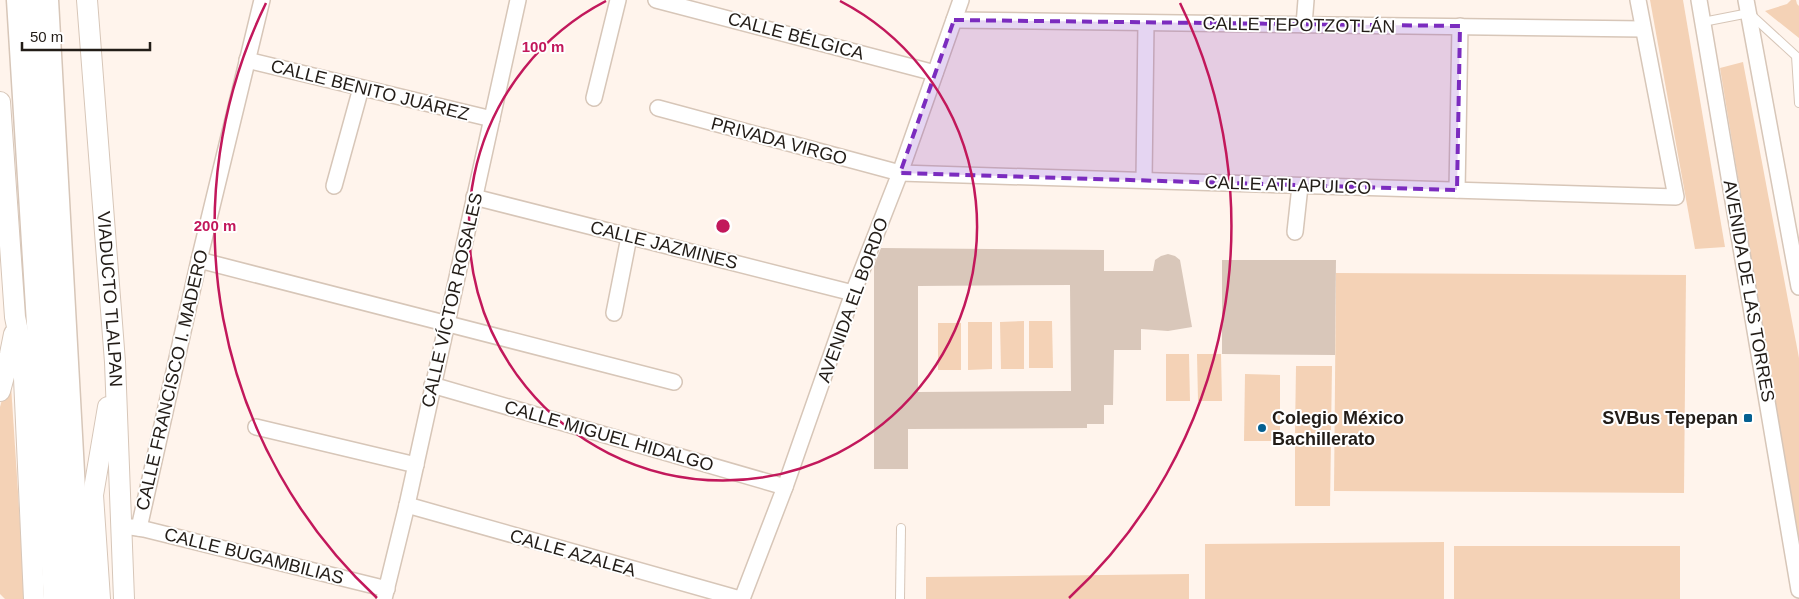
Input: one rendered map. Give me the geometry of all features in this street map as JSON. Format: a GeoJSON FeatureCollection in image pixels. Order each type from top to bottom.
{"type":"FeatureCollection","features":[{"type":"Feature","properties":{"kind":"highway"},"geometry":{"type":"LineString","coordinates":[[20,0],[57,599]]}},
{"type":"Feature","properties":{"kind":"highway"},"geometry":{"type":"LineString","coordinates":[[45,0],[78,599]]}},
{"type":"Feature","properties":{"kind":"main road","name":"VIADUCTO TLALPAN"},"geometry":{"type":"LineString","coordinates":[[87,0],[115,362],[130,527],[124,599]]}},
{"type":"Feature","properties":{"kind":"main road"},"geometry":{"type":"LineString","coordinates":[[0,102],[4,216],[15,317],[23,356],[34,599]]}},
{"type":"Feature","properties":{"kind":"main road"},"geometry":{"type":"LineString","coordinates":[[0,391],[10,354],[15,317]]}},
{"type":"Feature","properties":{"kind":"main road"},"geometry":{"type":"LineString","coordinates":[[100,599],[94,495],[115,362]]}},
{"type":"Feature","properties":{"kind":"street","name":"CALLE FRANCISCO I. MADERO"},"geometry":{"type":"LineString","coordinates":[[130,527],[200,260],[262,0]]}},
{"type":"Feature","properties":{"kind":"street","name":"CALLE VÍCTOR ROSALES"},"geometry":{"type":"LineString","coordinates":[[386,594],[518,0]]}},
{"type":"Feature","properties":{"kind":"street"},"geometry":{"type":"LineString","coordinates":[[594,98],[618,0]]}},
{"type":"Feature","properties":{"kind":"street","name":"CALLE BÉLGICA"},"geometry":{"type":"LineString","coordinates":[[656,0],[936,73]]}},
{"type":"Feature","properties":{"kind":"street","name":"AVENIDA EL BORDO"},"geometry":{"type":"LineString","coordinates":[[741,599],[785,487],[853,293],[900,173],[961,0]]}},
{"type":"Feature","properties":{"kind":"street"},"geometry":{"type":"LineString","coordinates":[[1304,24],[1306,0]]}},
{"type":"Feature","properties":{"kind":"street"},"geometry":{"type":"LineString","coordinates":[[1638,0],[1643,29]]}},
{"type":"Feature","properties":{"kind":"street","name":"AVENIDA DE LAS TORRES"},"geometry":{"type":"LineString","coordinates":[[1699,0],[1797,556],[1799,590]]}},
{"type":"Feature","properties":{"kind":"street"},"geometry":{"type":"LineString","coordinates":[[1748,7],[1799,287]]}},
{"type":"Feature","properties":{"kind":"street","name":"CALLE TEPOTZOTLÁN"},"geometry":{"type":"LineString","coordinates":[[954,20],[1643,29]]}},
{"type":"Feature","properties":{"kind":"street"},"geometry":{"type":"LineString","coordinates":[[1144,180],[1146,23]]}},
{"type":"Feature","properties":{"kind":"street"},"geometry":{"type":"LineString","coordinates":[[1457,190],[1460,26]]}},
{"type":"Feature","properties":{"kind":"street","name":"CALLE ATLAPULCO"},"geometry":{"type":"LineString","coordinates":[[900,173],[1676,197],[1643,29]]}},
{"type":"Feature","properties":{"kind":"street","name":"CALLE BENITO JUÁREZ"},"geometry":{"type":"LineString","coordinates":[[247,60],[492,119]]}},
{"type":"Feature","properties":{"kind":"street"},"geometry":{"type":"LineString","coordinates":[[334,186],[361,88]]}},
{"type":"Feature","properties":{"kind":"street","name":"PRIVADA VIRGO"},"geometry":{"type":"LineString","coordinates":[[658,108],[900,173]]}},
{"type":"Feature","properties":{"kind":"street"},"geometry":{"type":"LineString","coordinates":[[1295,232],[1300,186]]}},
{"type":"Feature","properties":{"kind":"street","name":"CALLE JAZMINES"},"geometry":{"type":"LineString","coordinates":[[474,197],[853,293]]}},
{"type":"Feature","properties":{"kind":"street"},"geometry":{"type":"LineString","coordinates":[[614,313],[630,237]]}},
{"type":"Feature","properties":{"kind":"street"},"geometry":{"type":"LineString","coordinates":[[200,260],[674,382]]}},
{"type":"Feature","properties":{"kind":"street","name":"CALLE MIGUEL HIDALGO"},"geometry":{"type":"LineString","coordinates":[[432,385],[785,487]]}},
{"type":"Feature","properties":{"kind":"street"},"geometry":{"type":"LineString","coordinates":[[256,427],[416,465]]}},
{"type":"Feature","properties":{"kind":"street","name":"CALLE AZALEA"},"geometry":{"type":"LineString","coordinates":[[407,505],[741,599]]}},
{"type":"Feature","properties":{"kind":"street","name":"CALLE BUGAMBILIAS"},"geometry":{"type":"LineString","coordinates":[[130,527],[386,594]]}},
{"type":"Feature","properties":{"kind":"lane"},"geometry":{"type":"LineString","coordinates":[[1703,22],[1748,7],[1796,56],[1799,103]]}},
{"type":"Feature","properties":{"kind":"lane"},"geometry":{"type":"LineString","coordinates":[[900,599],[901,528]]}},
{"type":"Feature","properties":{"kind":"highlighted area"},"geometry":{"type":"Polygon","coordinates":[[[954,20],[1460,26],[1457,190],[900,173],[954,20]]]}},
{"type":"Feature","properties":{"kind":"shaded area"},"geometry":{"type":"Polygon","coordinates":[[[1650,0],[1683,0],[1725,247],[1695,249],[1650,0]]]}},
{"type":"Feature","properties":{"kind":"shaded area"},"geometry":{"type":"Polygon","coordinates":[[[1791,0],[1796,0],[1799,6],[1799,38],[1765,11],[1787,4],[1791,0]]]}},
{"type":"Feature","properties":{"kind":"shaded area"},"geometry":{"type":"Polygon","coordinates":[[[1743,62],[1799,358],[1799,536],[1797,537],[1720,68],[1743,62]]]}},
{"type":"Feature","properties":{"kind":"shaded area"},"geometry":{"type":"Polygon","coordinates":[[[1336,273],[1686,275],[1684,493],[1334,491],[1336,273]]]}},
{"type":"Feature","properties":{"kind":"shaded area"},"geometry":{"type":"Polygon","coordinates":[[[1024,321],[1024,369],[1001,369],[1000,322],[1024,321]]]}},
{"type":"Feature","properties":{"kind":"shaded area"},"geometry":{"type":"Polygon","coordinates":[[[1029,321],[1052,321],[1053,368],[1029,368],[1029,321]]]}},
{"type":"Feature","properties":{"kind":"shaded area"},"geometry":{"type":"Polygon","coordinates":[[[968,322],[992,322],[992,369],[968,370],[968,322]]]}},
{"type":"Feature","properties":{"kind":"shaded area"},"geometry":{"type":"Polygon","coordinates":[[[938,323],[961,323],[961,370],[938,370],[938,323]]]}},
{"type":"Feature","properties":{"kind":"shaded area"},"geometry":{"type":"Polygon","coordinates":[[[1166,354],[1189,354],[1190,401],[1166,401],[1166,354]]]}},
{"type":"Feature","properties":{"kind":"shaded area"},"geometry":{"type":"Polygon","coordinates":[[[1197,354],[1221,354],[1222,401],[1198,401],[1197,354]]]}},
{"type":"Feature","properties":{"kind":"shaded area"},"geometry":{"type":"Polygon","coordinates":[[[1296,366],[1332,366],[1331,433],[1295,433],[1296,366]]]}},
{"type":"Feature","properties":{"kind":"shaded area"},"geometry":{"type":"Polygon","coordinates":[[[10,370],[25,599],[5,599],[0,594],[0,407],[10,370]]]}},
{"type":"Feature","properties":{"kind":"shaded area"},"geometry":{"type":"Polygon","coordinates":[[[1245,374],[1280,375],[1280,441],[1244,441],[1245,374]]]}},
{"type":"Feature","properties":{"kind":"shaded area"},"geometry":{"type":"Polygon","coordinates":[[[1295,440],[1331,440],[1330,506],[1295,506],[1295,440]]]}},
{"type":"Feature","properties":{"kind":"shaded area"},"geometry":{"type":"Polygon","coordinates":[[[1444,542],[1444,599],[1205,599],[1205,544],[1444,542]]]}},
{"type":"Feature","properties":{"kind":"shaded area"},"geometry":{"type":"Polygon","coordinates":[[[1454,546],[1680,546],[1680,599],[1454,599],[1454,546]]]}},
{"type":"Feature","properties":{"kind":"shaded area"},"geometry":{"type":"Polygon","coordinates":[[[1189,574],[1189,599],[926,599],[926,577],[1189,574]]]}},
{"type":"Feature","properties":{"kind":"building"},"geometry":{"type":"Polygon","coordinates":[[[881,248],[1104,250],[1104,271],[1153,271],[1155,260],[1168,254],[1180,260],[1192,327],[1168,331],[1141,329],[1141,350],[1114,350],[1113,405],[1104,405],[1104,424],[1087,424],[1087,428],[908,429],[908,469],[874,469],[874,265],[881,248]],[[1070,285],[918,286],[918,392],[1071,391],[1070,285]]]}},
{"type":"Feature","properties":{"kind":"building"},"geometry":{"type":"Polygon","coordinates":[[[1222,260],[1336,260],[1335,355],[1222,354],[1222,260]]]}},
{"type":"Feature","properties":{"kind":"place","name":"SVBus Tepepan"},"geometry":{"type":"Point","coordinates":[1748,418]}},
{"type":"Feature","properties":{"kind":"place","name":"Colegio México Bachillerato"},"geometry":{"type":"Point","coordinates":[1262,428]}}]}
